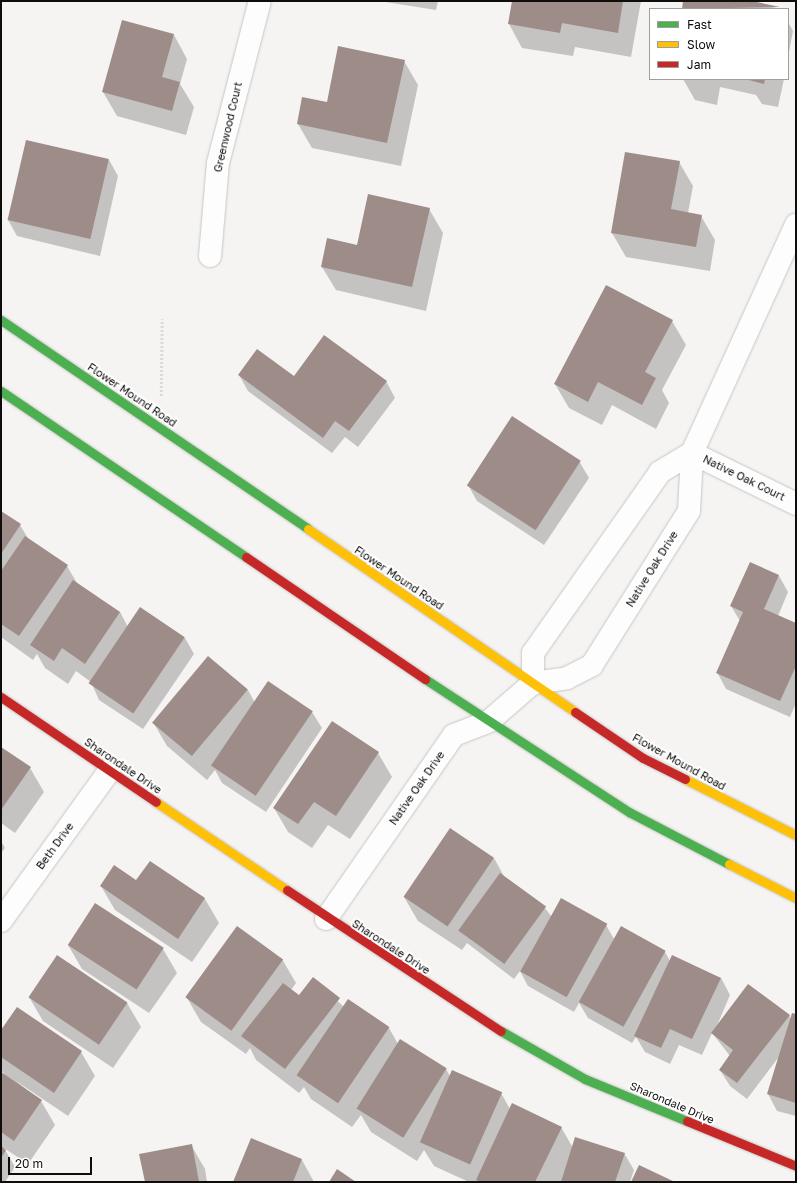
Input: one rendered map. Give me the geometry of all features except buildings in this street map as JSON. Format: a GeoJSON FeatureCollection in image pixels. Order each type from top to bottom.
{"type":"FeatureCollection","features":[{"type":"Feature","properties":{"kind":"main road","name":"Flower Mound Road"},"geometry":{"type":"LineString","coordinates":[[1,320],[643,758],[796,835]]}},
{"type":"Feature","properties":{"kind":"main road"},"geometry":{"type":"LineString","coordinates":[[1,391],[488,722],[629,812],[796,898]]}},
{"type":"Feature","properties":{"kind":"main road","name":"Sharondale Drive"},"geometry":{"type":"LineString","coordinates":[[1,697],[326,919],[471,1014],[585,1079],[796,1166]]}},
{"type":"Feature","properties":{"kind":"street","name":"Greenwood Court"},"geometry":{"type":"LineString","coordinates":[[210,256],[218,163],[260,1]]}},
{"type":"Feature","properties":{"kind":"street","name":"Native Oak Drive"},"geometry":{"type":"LineString","coordinates":[[326,919],[454,735],[488,722],[533,683],[567,678],[592,665],[689,511],[692,453],[796,225]]}},
{"type":"Feature","properties":{"kind":"street","name":"Native Oak Court"},"geometry":{"type":"LineString","coordinates":[[692,453],[796,504]]}},
{"type":"Feature","properties":{"kind":"street"},"geometry":{"type":"LineString","coordinates":[[533,683],[533,653],[660,472],[692,453]]}},
{"type":"Feature","properties":{"kind":"street","name":"Beth Drive"},"geometry":{"type":"LineString","coordinates":[[1,921],[109,771]]}},
{"type":"Feature","properties":{"kind":"path"},"geometry":{"type":"LineString","coordinates":[[161,396],[162,319]]}},
{"type":"Feature","properties":{"kind":"traffic: fast"},"geometry":{"type":"LineString","coordinates":[[1,320],[308,529]]}},
{"type":"Feature","properties":{"kind":"traffic: fast"},"geometry":{"type":"LineString","coordinates":[[1,391],[246,557]]}},
{"type":"Feature","properties":{"kind":"traffic: fast"},"geometry":{"type":"LineString","coordinates":[[425,679],[629,812],[729,864]]}},
{"type":"Feature","properties":{"kind":"traffic: fast"},"geometry":{"type":"LineString","coordinates":[[501,1031],[585,1079],[687,1121]]}},
{"type":"Feature","properties":{"kind":"traffic: slow"},"geometry":{"type":"LineString","coordinates":[[308,529],[575,712]]}},
{"type":"Feature","properties":{"kind":"traffic: slow"},"geometry":{"type":"LineString","coordinates":[[685,779],[796,835]]}},
{"type":"Feature","properties":{"kind":"traffic: slow"},"geometry":{"type":"LineString","coordinates":[[156,802],[287,890]]}},
{"type":"Feature","properties":{"kind":"traffic: slow"},"geometry":{"type":"LineString","coordinates":[[729,864],[796,898]]}},
{"type":"Feature","properties":{"kind":"traffic: jam"},"geometry":{"type":"LineString","coordinates":[[246,557],[425,679]]}},
{"type":"Feature","properties":{"kind":"traffic: jam"},"geometry":{"type":"LineString","coordinates":[[1,697],[156,802]]}},
{"type":"Feature","properties":{"kind":"traffic: jam"},"geometry":{"type":"LineString","coordinates":[[575,712],[643,758],[685,779]]}},
{"type":"Feature","properties":{"kind":"traffic: jam"},"geometry":{"type":"LineString","coordinates":[[287,890],[501,1031]]}},
{"type":"Feature","properties":{"kind":"traffic: jam"},"geometry":{"type":"LineString","coordinates":[[687,1121],[796,1166]]}}]}
